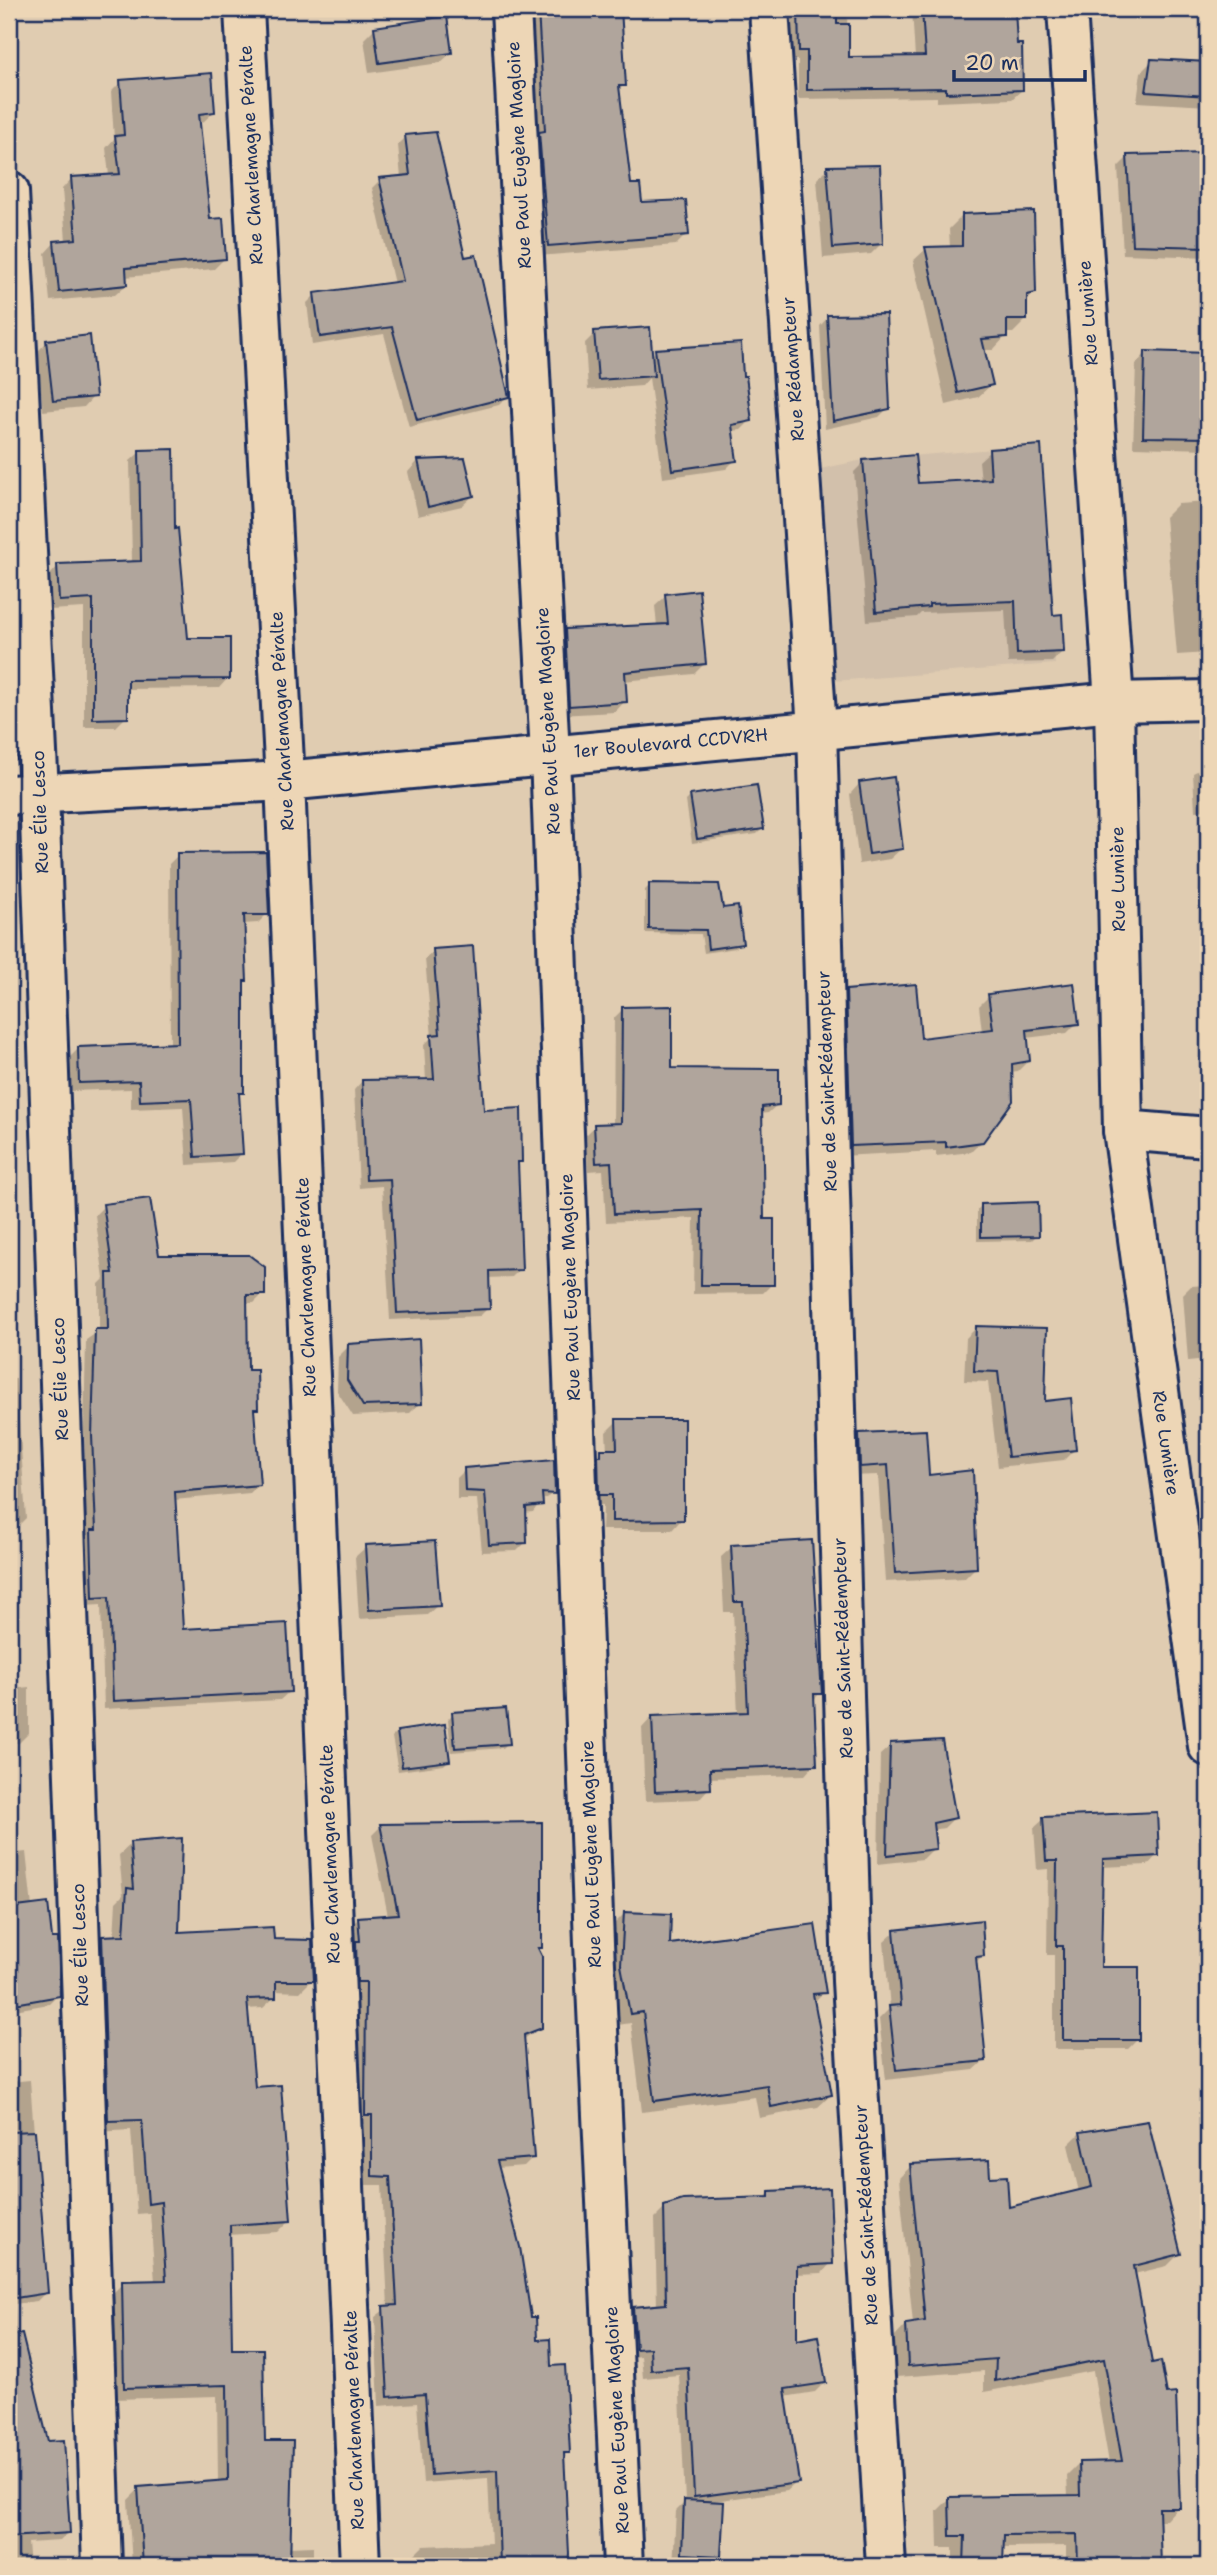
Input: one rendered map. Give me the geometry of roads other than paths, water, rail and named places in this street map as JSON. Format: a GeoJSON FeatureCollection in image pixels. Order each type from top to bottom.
{"type":"FeatureCollection","features":[{"type":"Feature","properties":{"kind":"street","name":"Rue Charlemagne Péralte"},"geometry":{"type":"LineString","coordinates":[[244,9],[285,780],[360,2566]]}},
{"type":"Feature","properties":{"kind":"street","name":"Rue Paul Eugène Magloire"},"geometry":{"type":"LineString","coordinates":[[511,9],[550,755],[595,1957],[624,2566]]}},
{"type":"Feature","properties":{"kind":"street","name":"Rue Rédampteur"},"geometry":{"type":"LineString","coordinates":[[769,9],[817,729]]}},
{"type":"Feature","properties":{"kind":"street","name":"Rue Lumière"},"geometry":{"type":"LineString","coordinates":[[1067,9],[1114,702],[1123,1130],[1208,1746]]}},
{"type":"Feature","properties":{"kind":"street","name":"Rue Élie Lesco"},"geometry":{"type":"LineString","coordinates":[[9,191],[24,794],[102,2566]]}},
{"type":"Feature","properties":{"kind":"street","name":"1er Boulevard CCDVRH"},"geometry":{"type":"LineString","coordinates":[[24,794],[285,780],[1114,702],[1208,699]]}},
{"type":"Feature","properties":{"kind":"street","name":"Rue de Saint-Rédempteur"},"geometry":{"type":"LineString","coordinates":[[817,729],[852,1981],[887,2566]]}},
{"type":"Feature","properties":{"kind":"street"},"geometry":{"type":"LineString","coordinates":[[1123,1130],[1208,1136]]}}]}
